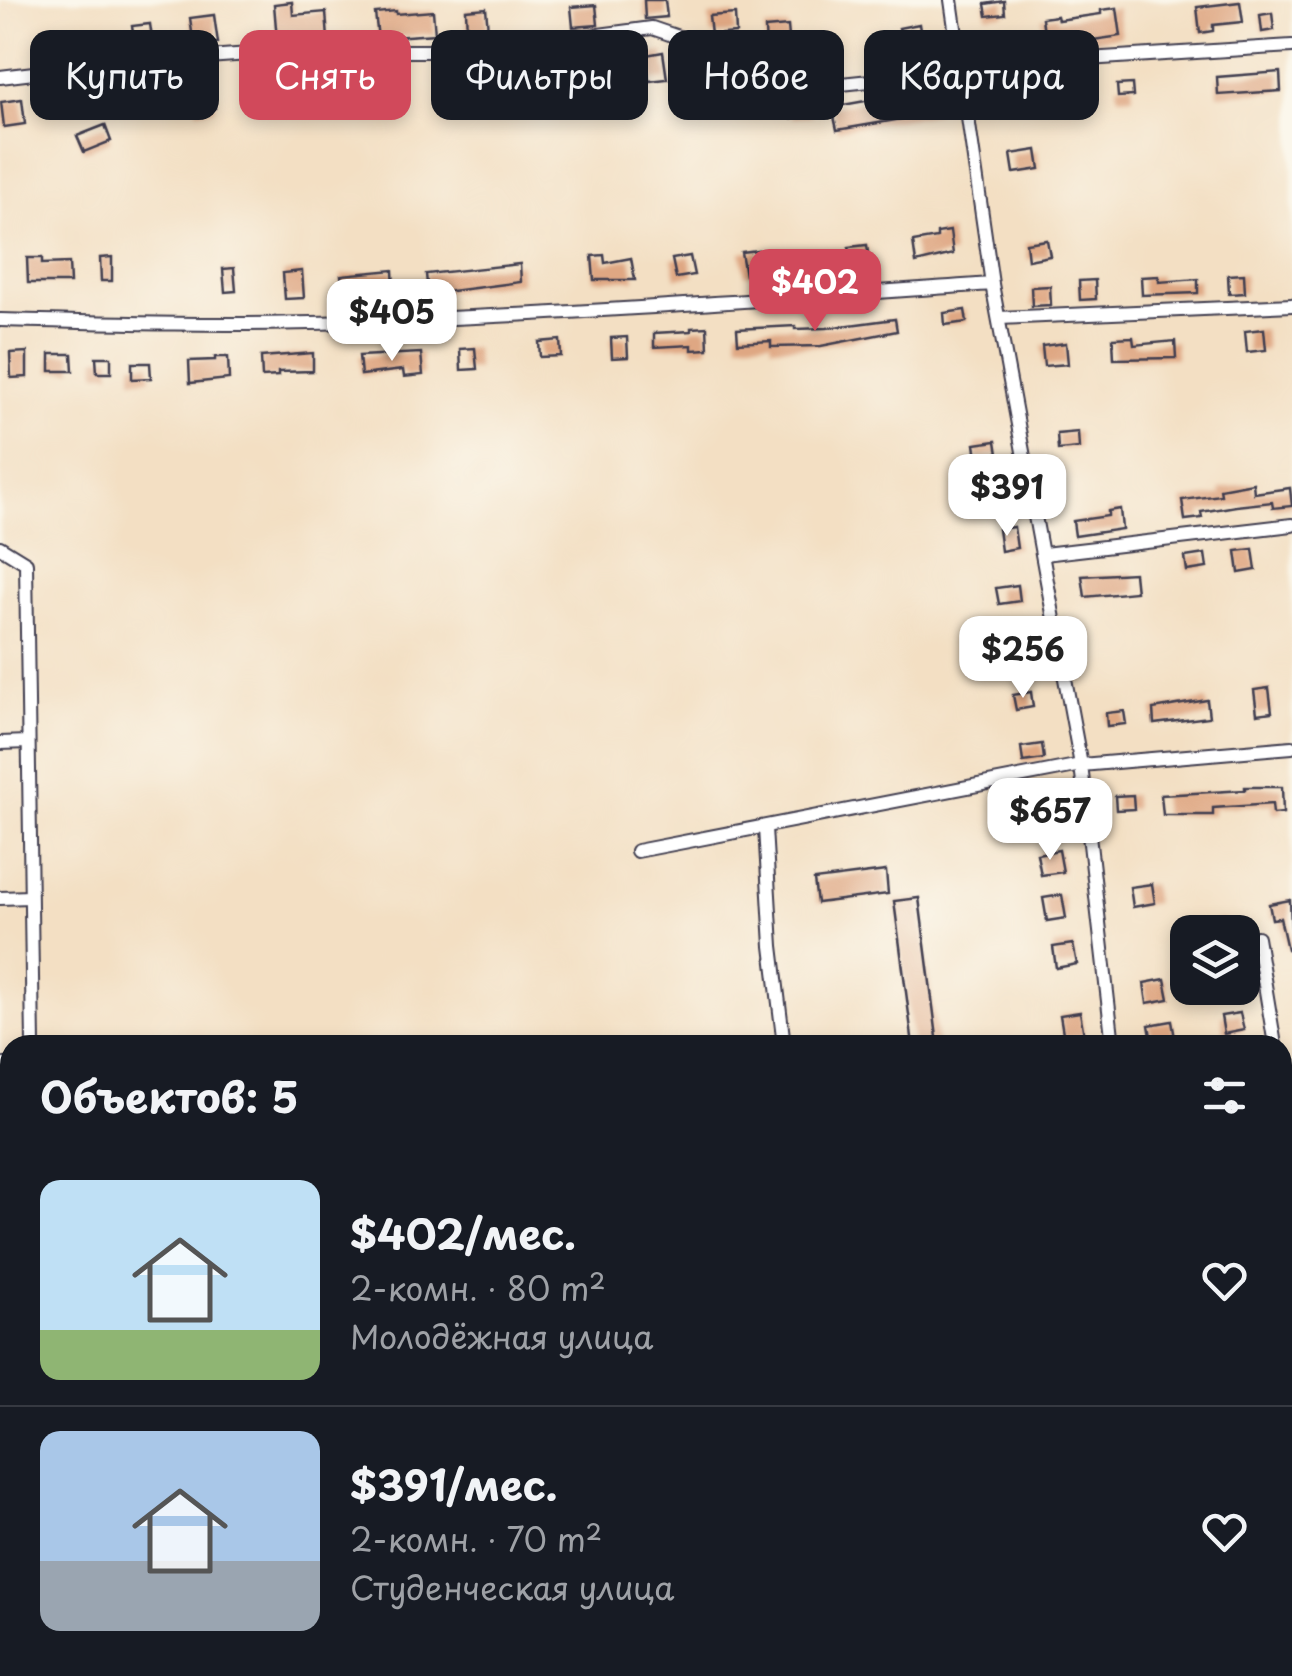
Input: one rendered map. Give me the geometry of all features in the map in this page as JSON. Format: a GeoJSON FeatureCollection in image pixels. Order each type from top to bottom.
{"type":"FeatureCollection","features":[{"type":"Feature","properties":{"kind":"street"},"geometry":{"type":"LineString","coordinates":[[951,0],[955,30]]}},
{"type":"Feature","properties":{"kind":"street"},"geometry":{"type":"LineString","coordinates":[[0,77],[110,64],[293,51],[476,51],[652,28],[822,86],[864,82]]}},
{"type":"Feature","properties":{"kind":"street"},"geometry":{"type":"LineString","coordinates":[[1099,58],[1292,46]]}},
{"type":"Feature","properties":{"kind":"street"},"geometry":{"type":"LineString","coordinates":[[969,120],[992,284],[1081,765],[1112,1035]]}},
{"type":"Feature","properties":{"kind":"street"},"geometry":{"type":"LineString","coordinates":[[0,320],[150,324],[347,322],[623,309],[992,284]]}},
{"type":"Feature","properties":{"kind":"street"},"geometry":{"type":"LineString","coordinates":[[999,318],[1292,304]]}},
{"type":"Feature","properties":{"kind":"street"},"geometry":{"type":"LineString","coordinates":[[1044,554],[1292,524]]}},
{"type":"Feature","properties":{"kind":"street"},"geometry":{"type":"LineString","coordinates":[[0,547],[26,563],[33,1035]]}},
{"type":"Feature","properties":{"kind":"street"},"geometry":{"type":"LineString","coordinates":[[0,743],[28,742]]}},
{"type":"Feature","properties":{"kind":"street"},"geometry":{"type":"LineString","coordinates":[[637,851],[1081,765],[1292,747]]}},
{"type":"Feature","properties":{"kind":"street"},"geometry":{"type":"LineString","coordinates":[[766,828],[772,946],[783,1035]]}},
{"type":"Feature","properties":{"kind":"street"},"geometry":{"type":"LineString","coordinates":[[0,898],[30,897]]}},
{"type":"Feature","properties":{"kind":"street"},"geometry":{"type":"LineString","coordinates":[[1260,955],[1273,1035]]}},
{"type":"Feature","properties":{"kind":"building"},"geometry":{"type":"Polygon","coordinates":[[[644,0],[665,0],[667,17],[645,19],[644,0]]]}},
{"type":"Feature","properties":{"kind":"building"},"geometry":{"type":"Polygon","coordinates":[[[1004,1],[1005,14],[987,16],[985,4],[1004,1]]]}},
{"type":"Feature","properties":{"kind":"building"},"geometry":{"type":"Polygon","coordinates":[[[292,2],[293,15],[326,12],[327,30],[276,30],[274,4],[292,2]]]}},
{"type":"Feature","properties":{"kind":"building"},"geometry":{"type":"Polygon","coordinates":[[[1240,2],[1243,22],[1213,25],[1213,31],[1200,33],[1197,7],[1240,2]]]}},
{"type":"Feature","properties":{"kind":"building"},"geometry":{"type":"Polygon","coordinates":[[[596,5],[598,25],[573,27],[571,7],[596,5]]]}},
{"type":"Feature","properties":{"kind":"building"},"geometry":{"type":"Polygon","coordinates":[[[486,8],[488,30],[467,30],[466,10],[486,8]]]}},
{"type":"Feature","properties":{"kind":"building"},"geometry":{"type":"Polygon","coordinates":[[[1117,8],[1121,36],[1099,39],[1099,30],[1044,30],[1042,18],[1057,16],[1058,20],[1101,14],[1101,10],[1117,8]]]}},
{"type":"Feature","properties":{"kind":"building"},"geometry":{"type":"Polygon","coordinates":[[[433,11],[435,30],[431,34],[411,36],[411,30],[377,30],[375,13],[433,11]]]}},
{"type":"Feature","properties":{"kind":"building"},"geometry":{"type":"Polygon","coordinates":[[[1272,13],[1274,30],[1262,32],[1260,15],[1272,13]]]}},
{"type":"Feature","properties":{"kind":"building"},"geometry":{"type":"Polygon","coordinates":[[[735,14],[736,30],[710,30],[709,16],[735,14]]]}},
{"type":"Feature","properties":{"kind":"building"},"geometry":{"type":"Polygon","coordinates":[[[214,15],[216,30],[192,30],[190,18],[214,15]]]}},
{"type":"Feature","properties":{"kind":"building"},"geometry":{"type":"Polygon","coordinates":[[[150,24],[151,30],[133,30],[132,26],[150,24]]]}},
{"type":"Feature","properties":{"kind":"building"},"geometry":{"type":"Polygon","coordinates":[[[919,24],[920,30],[899,30],[919,24]]]}},
{"type":"Feature","properties":{"kind":"building"},"geometry":{"type":"Polygon","coordinates":[[[788,26],[788,30],[765,30],[788,26]]]}},
{"type":"Feature","properties":{"kind":"building"},"geometry":{"type":"Polygon","coordinates":[[[663,52],[667,79],[649,81],[648,55],[663,52]]]}},
{"type":"Feature","properties":{"kind":"building"},"geometry":{"type":"Polygon","coordinates":[[[1280,72],[1281,91],[1218,95],[1217,77],[1280,72]]]}},
{"type":"Feature","properties":{"kind":"building"},"geometry":{"type":"Polygon","coordinates":[[[1132,84],[1133,96],[1118,97],[1117,85],[1132,84]]]}},
{"type":"Feature","properties":{"kind":"building"},"geometry":{"type":"Polygon","coordinates":[[[22,99],[25,124],[4,127],[1,102],[22,99]]]}},
{"type":"Feature","properties":{"kind":"building"},"geometry":{"type":"Polygon","coordinates":[[[864,101],[864,120],[896,120],[837,130],[835,120],[844,120],[844,105],[864,101]]]}},
{"type":"Feature","properties":{"kind":"building"},"geometry":{"type":"Polygon","coordinates":[[[105,125],[111,141],[84,152],[77,136],[105,125]]]}},
{"type":"Feature","properties":{"kind":"building"},"geometry":{"type":"Polygon","coordinates":[[[1037,150],[1040,169],[1014,173],[1011,154],[1037,150]]]}},
{"type":"Feature","properties":{"kind":"building"},"geometry":{"type":"Polygon","coordinates":[[[950,231],[953,254],[916,263],[913,242],[937,238],[937,233],[950,231]]]}},
{"type":"Feature","properties":{"kind":"building"},"geometry":{"type":"Polygon","coordinates":[[[1047,240],[1050,256],[1028,260],[1026,243],[1047,240]]]}},
{"type":"Feature","properties":{"kind":"building"},"geometry":{"type":"Polygon","coordinates":[[[867,245],[870,267],[816,273],[814,257],[867,245]]]}},
{"type":"Feature","properties":{"kind":"building"},"geometry":{"type":"Polygon","coordinates":[[[758,250],[762,272],[745,275],[741,252],[758,250]]]}},
{"type":"Feature","properties":{"kind":"building"},"geometry":{"type":"Polygon","coordinates":[[[604,255],[605,263],[631,258],[635,280],[594,280],[592,256],[604,255]]]}},
{"type":"Feature","properties":{"kind":"building"},"geometry":{"type":"Polygon","coordinates":[[[690,256],[694,275],[676,278],[672,259],[690,256]]]}},
{"type":"Feature","properties":{"kind":"building"},"geometry":{"type":"Polygon","coordinates":[[[112,257],[112,281],[101,281],[100,258],[112,257]]]}},
{"type":"Feature","properties":{"kind":"building"},"geometry":{"type":"Polygon","coordinates":[[[27,258],[42,258],[42,264],[69,263],[70,283],[28,283],[27,258]]]}},
{"type":"Feature","properties":{"kind":"building"},"geometry":{"type":"Polygon","coordinates":[[[520,264],[521,282],[428,294],[426,274],[520,264]]]}},
{"type":"Feature","properties":{"kind":"building"},"geometry":{"type":"Polygon","coordinates":[[[234,268],[236,291],[225,292],[223,269],[234,268]]]}},
{"type":"Feature","properties":{"kind":"building"},"geometry":{"type":"Polygon","coordinates":[[[393,270],[394,291],[343,294],[341,275],[393,270]]]}},
{"type":"Feature","properties":{"kind":"building"},"geometry":{"type":"Polygon","coordinates":[[[302,271],[304,298],[285,299],[283,273],[302,271]]]}},
{"type":"Feature","properties":{"kind":"building"},"geometry":{"type":"Polygon","coordinates":[[[1244,274],[1245,293],[1229,294],[1228,275],[1244,274]]]}},
{"type":"Feature","properties":{"kind":"building"},"geometry":{"type":"Polygon","coordinates":[[[1159,276],[1159,282],[1198,279],[1198,293],[1142,295],[1141,277],[1159,276]]]}},
{"type":"Feature","properties":{"kind":"building"},"geometry":{"type":"Polygon","coordinates":[[[1095,280],[1096,299],[1080,300],[1079,281],[1095,280]]]}},
{"type":"Feature","properties":{"kind":"building"},"geometry":{"type":"Polygon","coordinates":[[[1050,286],[1051,305],[1032,306],[1031,287],[1050,286]]]}},
{"type":"Feature","properties":{"kind":"building"},"geometry":{"type":"Polygon","coordinates":[[[965,310],[967,322],[945,325],[944,313],[965,310]]]}},
{"type":"Feature","properties":{"kind":"building"},"geometry":{"type":"Polygon","coordinates":[[[895,319],[897,331],[821,346],[771,347],[771,341],[738,343],[737,329],[827,328],[895,319]]]}},
{"type":"Feature","properties":{"kind":"building"},"geometry":{"type":"Polygon","coordinates":[[[707,327],[708,349],[692,350],[692,345],[654,347],[654,333],[707,327]]]}},
{"type":"Feature","properties":{"kind":"building"},"geometry":{"type":"Polygon","coordinates":[[[1264,329],[1266,350],[1247,352],[1245,331],[1264,329]]]}},
{"type":"Feature","properties":{"kind":"building"},"geometry":{"type":"Polygon","coordinates":[[[627,337],[628,357],[612,358],[611,338],[627,337]]]}},
{"type":"Feature","properties":{"kind":"building"},"geometry":{"type":"Polygon","coordinates":[[[1133,337],[1134,345],[1175,341],[1176,358],[1114,359],[1113,338],[1133,337]]]}},
{"type":"Feature","properties":{"kind":"building"},"geometry":{"type":"Polygon","coordinates":[[[560,340],[561,356],[540,357],[539,342],[560,340]]]}},
{"type":"Feature","properties":{"kind":"building"},"geometry":{"type":"Polygon","coordinates":[[[1066,343],[1068,364],[1044,366],[1042,346],[1066,343]]]}},
{"type":"Feature","properties":{"kind":"building"},"geometry":{"type":"Polygon","coordinates":[[[475,348],[477,369],[461,370],[460,349],[475,348]]]}},
{"type":"Feature","properties":{"kind":"building"},"geometry":{"type":"Polygon","coordinates":[[[27,352],[27,377],[11,378],[10,353],[27,352]]]}},
{"type":"Feature","properties":{"kind":"building"},"geometry":{"type":"Polygon","coordinates":[[[313,353],[313,371],[278,372],[278,376],[262,377],[261,357],[313,353]]]}},
{"type":"Feature","properties":{"kind":"building"},"geometry":{"type":"Polygon","coordinates":[[[421,353],[423,375],[404,377],[403,370],[361,375],[359,356],[421,353]]]}},
{"type":"Feature","properties":{"kind":"building"},"geometry":{"type":"Polygon","coordinates":[[[50,354],[72,354],[73,371],[50,371],[50,354]]]}},
{"type":"Feature","properties":{"kind":"building"},"geometry":{"type":"Polygon","coordinates":[[[96,357],[111,357],[111,373],[97,373],[96,357]]]}},
{"type":"Feature","properties":{"kind":"building"},"geometry":{"type":"Polygon","coordinates":[[[228,357],[229,379],[190,383],[189,361],[228,357]]]}},
{"type":"Feature","properties":{"kind":"building"},"geometry":{"type":"Polygon","coordinates":[[[132,363],[150,363],[151,378],[132,379],[132,363]]]}},
{"type":"Feature","properties":{"kind":"building"},"geometry":{"type":"Polygon","coordinates":[[[1078,432],[1079,448],[1058,450],[1057,434],[1078,432]]]}},
{"type":"Feature","properties":{"kind":"building"},"geometry":{"type":"Polygon","coordinates":[[[996,441],[998,454],[977,458],[975,444],[996,441]]]}},
{"type":"Feature","properties":{"kind":"building"},"geometry":{"type":"Polygon","coordinates":[[[1005,476],[1007,491],[988,494],[986,479],[1005,476]]]}},
{"type":"Feature","properties":{"kind":"building"},"geometry":{"type":"Polygon","coordinates":[[[1253,483],[1254,493],[1290,488],[1292,506],[1273,508],[1272,502],[1236,506],[1201,512],[1202,518],[1185,520],[1182,500],[1221,495],[1220,489],[1253,483]]]}},
{"type":"Feature","properties":{"kind":"building"},"geometry":{"type":"Polygon","coordinates":[[[1120,509],[1122,529],[1075,536],[1073,521],[1108,516],[1108,511],[1120,509]]]}},
{"type":"Feature","properties":{"kind":"building"},"geometry":{"type":"Polygon","coordinates":[[[1014,527],[1017,548],[1001,551],[998,529],[1014,527]]]}},
{"type":"Feature","properties":{"kind":"building"},"geometry":{"type":"Polygon","coordinates":[[[1253,549],[1256,570],[1239,573],[1236,551],[1253,549]]]}},
{"type":"Feature","properties":{"kind":"building"},"geometry":{"type":"Polygon","coordinates":[[[1205,554],[1207,568],[1187,571],[1185,557],[1205,554]]]}},
{"type":"Feature","properties":{"kind":"building"},"geometry":{"type":"Polygon","coordinates":[[[1134,573],[1136,592],[1085,597],[1082,576],[1134,573]]]}},
{"type":"Feature","properties":{"kind":"building"},"geometry":{"type":"Polygon","coordinates":[[[1018,585],[1020,601],[999,604],[996,588],[1018,585]]]}},
{"type":"Feature","properties":{"kind":"building"},"geometry":{"type":"Polygon","coordinates":[[[1024,633],[1026,645],[1000,649],[998,637],[1024,633]]]}},
{"type":"Feature","properties":{"kind":"building"},"geometry":{"type":"Polygon","coordinates":[[[1036,653],[1039,672],[1022,674],[1019,655],[1036,653]]]}},
{"type":"Feature","properties":{"kind":"building"},"geometry":{"type":"Polygon","coordinates":[[[1269,688],[1272,712],[1257,714],[1254,690],[1269,688]]]}},
{"type":"Feature","properties":{"kind":"building"},"geometry":{"type":"Polygon","coordinates":[[[1031,692],[1033,707],[1016,710],[1013,695],[1031,692]]]}},
{"type":"Feature","properties":{"kind":"building"},"geometry":{"type":"Polygon","coordinates":[[[1207,700],[1209,717],[1154,724],[1153,709],[1207,700]]]}},
{"type":"Feature","properties":{"kind":"building"},"geometry":{"type":"Polygon","coordinates":[[[1124,711],[1126,724],[1107,726],[1106,713],[1124,711]]]}},
{"type":"Feature","properties":{"kind":"building"},"geometry":{"type":"Polygon","coordinates":[[[1042,744],[1044,759],[1023,762],[1021,747],[1042,744]]]}},
{"type":"Feature","properties":{"kind":"building"},"geometry":{"type":"Polygon","coordinates":[[[1282,787],[1283,813],[1273,814],[1272,804],[1213,808],[1213,815],[1163,815],[1161,795],[1282,787]]]}},
{"type":"Feature","properties":{"kind":"building"},"geometry":{"type":"Polygon","coordinates":[[[1133,795],[1134,809],[1116,810],[1115,796],[1133,795]]]}},
{"type":"Feature","properties":{"kind":"building"},"geometry":{"type":"Polygon","coordinates":[[[1053,804],[1056,824],[1031,828],[1028,808],[1053,804]]]}},
{"type":"Feature","properties":{"kind":"building"},"geometry":{"type":"Polygon","coordinates":[[[1059,850],[1063,872],[1041,875],[1037,854],[1059,850]]]}},
{"type":"Feature","properties":{"kind":"building"},"geometry":{"type":"Polygon","coordinates":[[[886,871],[888,894],[817,903],[814,880],[886,871]]]}},
{"type":"Feature","properties":{"kind":"building"},"geometry":{"type":"Polygon","coordinates":[[[1152,884],[1155,903],[1133,907],[1130,887],[1152,884]]]}},
{"type":"Feature","properties":{"kind":"building"},"geometry":{"type":"Polygon","coordinates":[[[1062,895],[1066,918],[1047,921],[1043,898],[1062,895]]]}},
{"type":"Feature","properties":{"kind":"building"},"geometry":{"type":"Polygon","coordinates":[[[919,898],[937,1035],[912,1035],[894,901],[919,898]]]}},
{"type":"Feature","properties":{"kind":"building"},"geometry":{"type":"Polygon","coordinates":[[[1290,900],[1292,948],[1287,949],[1280,918],[1272,919],[1269,904],[1290,900]]]}},
{"type":"Feature","properties":{"kind":"building"},"geometry":{"type":"Polygon","coordinates":[[[1073,944],[1077,964],[1056,968],[1053,947],[1073,944]]]}},
{"type":"Feature","properties":{"kind":"building"},"geometry":{"type":"Polygon","coordinates":[[[1165,979],[1169,999],[1147,1003],[1144,983],[1165,979]]]}},
{"type":"Feature","properties":{"kind":"building"},"geometry":{"type":"Polygon","coordinates":[[[1080,1012],[1084,1035],[1063,1035],[1060,1015],[1080,1012]]]}},
{"type":"Feature","properties":{"kind":"building"},"geometry":{"type":"Polygon","coordinates":[[[1240,1013],[1244,1030],[1224,1034],[1221,1016],[1240,1013]]]}},
{"type":"Feature","properties":{"kind":"building"},"geometry":{"type":"Polygon","coordinates":[[[1172,1021],[1174,1035],[1151,1035],[1149,1025],[1172,1021]]]}}]}
